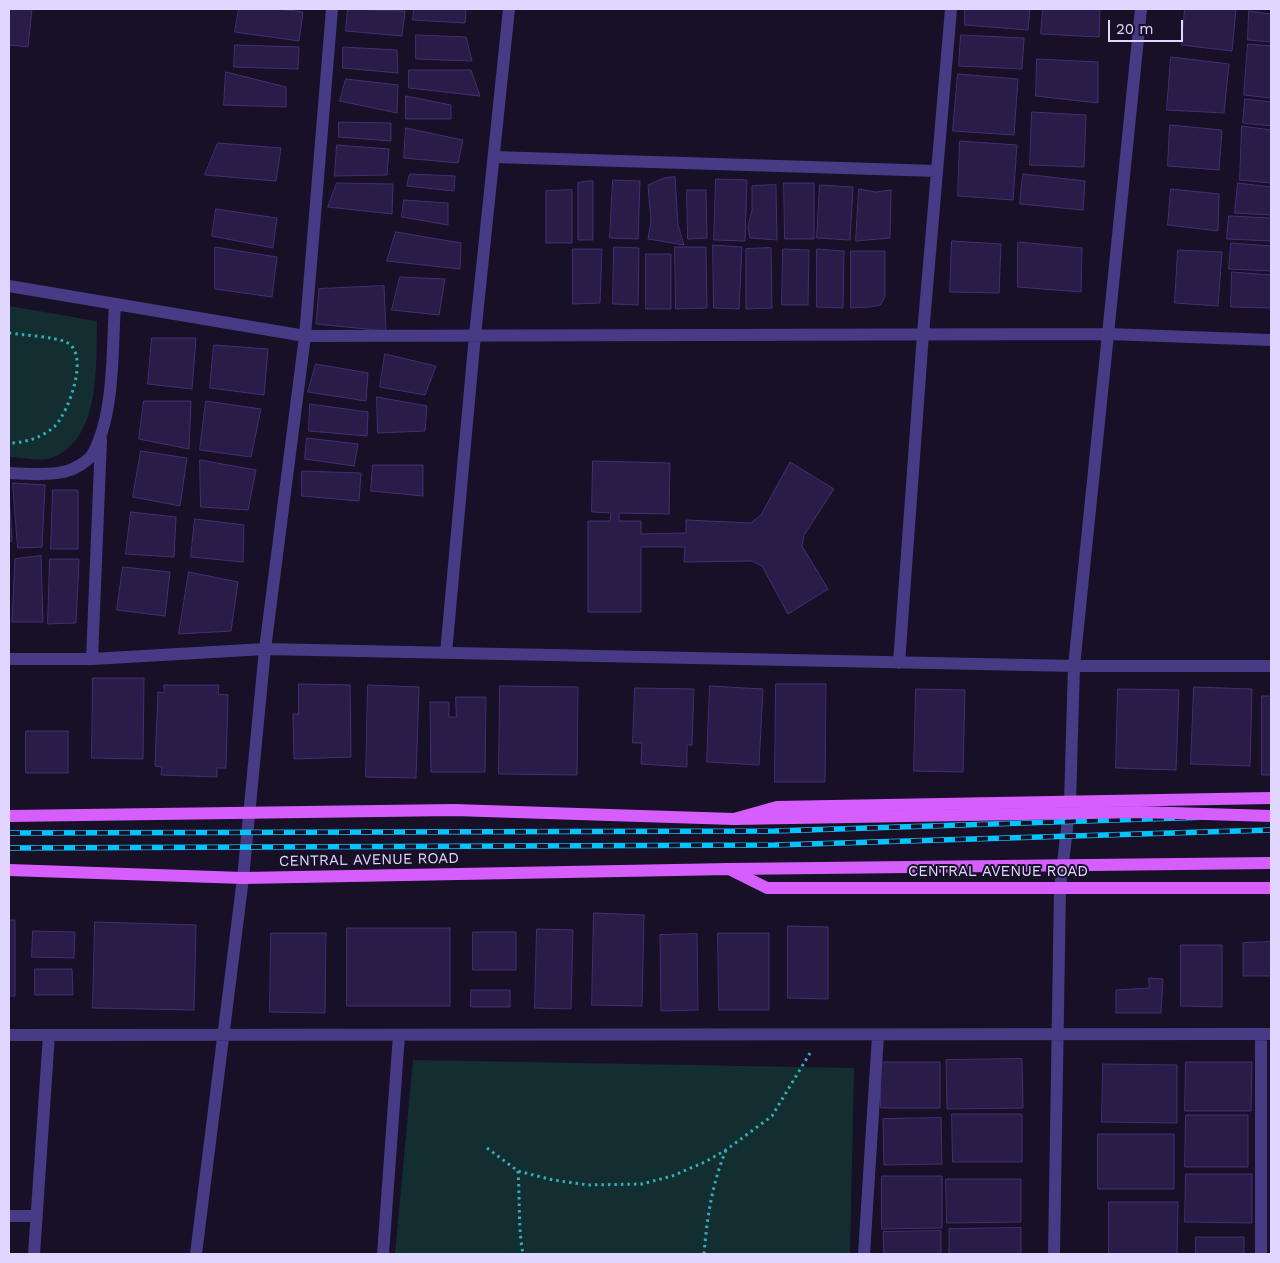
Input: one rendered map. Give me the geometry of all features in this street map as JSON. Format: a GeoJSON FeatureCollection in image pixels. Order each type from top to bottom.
{"type":"FeatureCollection","features":[{"type":"Feature","properties":{"kind":"main road"},"geometry":{"type":"LineString","coordinates":[[734,819],[776,807],[1271,798]]}},
{"type":"Feature","properties":{"kind":"main road"},"geometry":{"type":"LineString","coordinates":[[9,816],[454,810],[734,819],[1139,812],[1271,816]]}},
{"type":"Feature","properties":{"kind":"main road","name":"CENTRAL AVENUE ROAD"},"geometry":{"type":"LineString","coordinates":[[9,870],[244,878],[1271,863]]}},
{"type":"Feature","properties":{"kind":"main road","name":"CENTRAL AVENUE ROAD"},"geometry":{"type":"LineString","coordinates":[[729,870],[767,888],[1271,888]]}},
{"type":"Feature","properties":{"kind":"street"},"geometry":{"type":"LineString","coordinates":[[196,1254],[222,1035],[244,878],[248,812],[264,649],[305,336],[332,9]]}},
{"type":"Feature","properties":{"kind":"street"},"geometry":{"type":"LineString","coordinates":[[446,653],[475,335],[509,9]]}},
{"type":"Feature","properties":{"kind":"street"},"geometry":{"type":"LineString","coordinates":[[899,663],[922,334],[952,9]]}},
{"type":"Feature","properties":{"kind":"street"},"geometry":{"type":"LineString","coordinates":[[1054,1254],[1060,888],[1070,803],[1074,666],[1141,9]]}},
{"type":"Feature","properties":{"kind":"street"},"geometry":{"type":"LineString","coordinates":[[494,157],[937,171]]}},
{"type":"Feature","properties":{"kind":"street"},"geometry":{"type":"LineString","coordinates":[[9,286],[305,336],[1108,334],[1271,340]]}},
{"type":"Feature","properties":{"kind":"street"},"geometry":{"type":"LineString","coordinates":[[92,659],[102,430],[109,395],[115,304]]}},
{"type":"Feature","properties":{"kind":"street"},"geometry":{"type":"LineString","coordinates":[[9,473],[32,474],[70,470],[91,456],[102,430]]}},
{"type":"Feature","properties":{"kind":"street"},"geometry":{"type":"LineString","coordinates":[[9,659],[92,659],[264,649],[1074,666],[1271,666]]}},
{"type":"Feature","properties":{"kind":"street"},"geometry":{"type":"LineString","coordinates":[[9,1035],[1266,1034],[1261,1254]]}},
{"type":"Feature","properties":{"kind":"street"},"geometry":{"type":"LineString","coordinates":[[34,1254],[49,1035]]}},
{"type":"Feature","properties":{"kind":"street"},"geometry":{"type":"LineString","coordinates":[[383,1254],[399,1035]]}},
{"type":"Feature","properties":{"kind":"street"},"geometry":{"type":"LineString","coordinates":[[864,1254],[878,1035]]}},
{"type":"Feature","properties":{"kind":"street"},"geometry":{"type":"LineString","coordinates":[[9,1216],[37,1216]]}},
{"type":"Feature","properties":{"kind":"path"},"geometry":{"type":"LineString","coordinates":[[9,333],[67,342],[75,351],[77,358],[76,385],[64,414],[54,426],[39,437],[9,442]]}},
{"type":"Feature","properties":{"kind":"path"},"geometry":{"type":"LineString","coordinates":[[487,1148],[518,1171],[553,1180],[588,1185],[642,1184],[672,1176],[726,1150],[772,1116],[822,1034]]}},
{"type":"Feature","properties":{"kind":"path"},"geometry":{"type":"LineString","coordinates":[[704,1254],[706,1224],[715,1177],[726,1150]]}},
{"type":"Feature","properties":{"kind":"path"},"geometry":{"type":"LineString","coordinates":[[518,1171],[521,1204],[520,1240],[523,1254]]}},
{"type":"Feature","properties":{"kind":"green space"},"geometry":{"type":"Polygon","coordinates":[[[9,306],[97,321],[95,379],[87,419],[79,436],[67,449],[51,458],[9,457],[9,306]]]}},
{"type":"Feature","properties":{"kind":"green space"},"geometry":{"type":"Polygon","coordinates":[[[413,1060],[854,1068],[850,1254],[395,1254],[413,1060]]]}},
{"type":"Feature","properties":{"kind":"building"},"geometry":{"type":"Polygon","coordinates":[[[9,9],[32,9],[28,47],[9,45],[9,9]]]}},
{"type":"Feature","properties":{"kind":"building"},"geometry":{"type":"Polygon","coordinates":[[[239,9],[279,9],[303,12],[299,41],[235,32],[239,9]]]}},
{"type":"Feature","properties":{"kind":"building"},"geometry":{"type":"Polygon","coordinates":[[[348,9],[405,11],[402,36],[346,31],[348,9]]]}},
{"type":"Feature","properties":{"kind":"building"},"geometry":{"type":"Polygon","coordinates":[[[414,9],[466,9],[465,23],[413,20],[414,9]]]}},
{"type":"Feature","properties":{"kind":"building"},"geometry":{"type":"Polygon","coordinates":[[[965,9],[1030,9],[1028,30],[965,25],[965,9]]]}},
{"type":"Feature","properties":{"kind":"building"},"geometry":{"type":"Polygon","coordinates":[[[1043,9],[1100,9],[1099,37],[1041,34],[1043,9]]]}},
{"type":"Feature","properties":{"kind":"building"},"geometry":{"type":"Polygon","coordinates":[[[1185,9],[1236,9],[1232,51],[1182,45],[1185,9]]]}},
{"type":"Feature","properties":{"kind":"building"},"geometry":{"type":"Polygon","coordinates":[[[1249,11],[1271,14],[1271,42],[1248,40],[1249,11]]]}},
{"type":"Feature","properties":{"kind":"building"},"geometry":{"type":"Polygon","coordinates":[[[416,35],[466,37],[472,61],[416,59],[416,35]]]}},
{"type":"Feature","properties":{"kind":"building"},"geometry":{"type":"Polygon","coordinates":[[[961,35],[1024,38],[1022,69],[959,66],[961,35]]]}},
{"type":"Feature","properties":{"kind":"building"},"geometry":{"type":"Polygon","coordinates":[[[1248,44],[1271,46],[1271,98],[1244,95],[1248,44]]]}},
{"type":"Feature","properties":{"kind":"building"},"geometry":{"type":"Polygon","coordinates":[[[235,45],[299,47],[298,69],[234,67],[235,45]]]}},
{"type":"Feature","properties":{"kind":"building"},"geometry":{"type":"Polygon","coordinates":[[[343,47],[397,50],[398,73],[343,68],[343,47]]]}},
{"type":"Feature","properties":{"kind":"building"},"geometry":{"type":"Polygon","coordinates":[[[1171,57],[1229,64],[1224,113],[1167,110],[1171,57]]]}},
{"type":"Feature","properties":{"kind":"building"},"geometry":{"type":"Polygon","coordinates":[[[1037,59],[1098,62],[1098,103],[1036,96],[1037,59]]]}},
{"type":"Feature","properties":{"kind":"building"},"geometry":{"type":"Polygon","coordinates":[[[409,70],[471,70],[480,96],[409,88],[409,70]]]}},
{"type":"Feature","properties":{"kind":"building"},"geometry":{"type":"Polygon","coordinates":[[[226,72],[286,87],[286,107],[224,105],[226,72]]]}},
{"type":"Feature","properties":{"kind":"building"},"geometry":{"type":"Polygon","coordinates":[[[958,74],[1018,79],[1014,135],[953,131],[958,74]]]}},
{"type":"Feature","properties":{"kind":"building"},"geometry":{"type":"Polygon","coordinates":[[[346,79],[398,85],[397,113],[340,101],[346,79]]]}},
{"type":"Feature","properties":{"kind":"building"},"geometry":{"type":"Polygon","coordinates":[[[406,96],[451,105],[451,119],[406,119],[406,96]]]}},
{"type":"Feature","properties":{"kind":"building"},"geometry":{"type":"Polygon","coordinates":[[[1245,99],[1271,102],[1271,126],[1243,123],[1245,99]]]}},
{"type":"Feature","properties":{"kind":"building"},"geometry":{"type":"Polygon","coordinates":[[[1032,112],[1086,115],[1084,167],[1030,165],[1032,112]]]}},
{"type":"Feature","properties":{"kind":"building"},"geometry":{"type":"Polygon","coordinates":[[[339,122],[391,123],[391,141],[339,137],[339,122]]]}},
{"type":"Feature","properties":{"kind":"building"},"geometry":{"type":"Polygon","coordinates":[[[1170,125],[1222,130],[1219,170],[1168,166],[1170,125]]]}},
{"type":"Feature","properties":{"kind":"building"},"geometry":{"type":"Polygon","coordinates":[[[1242,126],[1271,130],[1271,183],[1240,180],[1242,126]]]}},
{"type":"Feature","properties":{"kind":"building"},"geometry":{"type":"Polygon","coordinates":[[[406,128],[463,140],[458,163],[404,158],[406,128]]]}},
{"type":"Feature","properties":{"kind":"building"},"geometry":{"type":"Polygon","coordinates":[[[960,141],[1017,145],[1013,200],[958,196],[960,141]]]}},
{"type":"Feature","properties":{"kind":"building"},"geometry":{"type":"Polygon","coordinates":[[[218,143],[281,148],[276,181],[205,175],[218,143]]]}},
{"type":"Feature","properties":{"kind":"building"},"geometry":{"type":"Polygon","coordinates":[[[337,145],[389,149],[387,175],[335,176],[337,145]]]}},
{"type":"Feature","properties":{"kind":"building"},"geometry":{"type":"Polygon","coordinates":[[[410,174],[455,176],[454,191],[407,186],[410,174]]]}},
{"type":"Feature","properties":{"kind":"building"},"geometry":{"type":"Polygon","coordinates":[[[1023,174],[1085,181],[1083,210],[1020,204],[1023,174]]]}},
{"type":"Feature","properties":{"kind":"building"},"geometry":{"type":"Polygon","coordinates":[[[675,177],[678,225],[684,245],[648,239],[651,221],[648,185],[664,178],[675,177]]]}},
{"type":"Feature","properties":{"kind":"building"},"geometry":{"type":"Polygon","coordinates":[[[716,179],[747,180],[745,241],[714,240],[716,179]]]}},
{"type":"Feature","properties":{"kind":"building"},"geometry":{"type":"Polygon","coordinates":[[[613,180],[640,181],[638,239],[610,238],[613,180]]]}},
{"type":"Feature","properties":{"kind":"building"},"geometry":{"type":"Polygon","coordinates":[[[593,181],[593,240],[578,240],[578,183],[593,181]]]}},
{"type":"Feature","properties":{"kind":"building"},"geometry":{"type":"Polygon","coordinates":[[[337,183],[393,184],[392,214],[328,207],[337,183]]]}},
{"type":"Feature","properties":{"kind":"building"},"geometry":{"type":"Polygon","coordinates":[[[784,183],[814,183],[814,239],[785,239],[784,183]]]}},
{"type":"Feature","properties":{"kind":"building"},"geometry":{"type":"Polygon","coordinates":[[[1238,183],[1271,187],[1271,215],[1235,213],[1238,183]]]}},
{"type":"Feature","properties":{"kind":"building"},"geometry":{"type":"Polygon","coordinates":[[[776,185],[777,240],[750,238],[748,227],[752,210],[752,186],[776,185]]]}},
{"type":"Feature","properties":{"kind":"building"},"geometry":{"type":"Polygon","coordinates":[[[820,185],[853,187],[850,240],[817,238],[820,185]]]}},
{"type":"Feature","properties":{"kind":"building"},"geometry":{"type":"Polygon","coordinates":[[[859,189],[876,192],[891,190],[890,238],[856,241],[859,189]]]}},
{"type":"Feature","properties":{"kind":"building"},"geometry":{"type":"Polygon","coordinates":[[[1171,189],[1219,194],[1218,231],[1168,225],[1171,189]]]}},
{"type":"Feature","properties":{"kind":"building"},"geometry":{"type":"Polygon","coordinates":[[[572,190],[572,243],[546,243],[546,191],[572,190]]]}},
{"type":"Feature","properties":{"kind":"building"},"geometry":{"type":"Polygon","coordinates":[[[687,190],[706,190],[707,238],[688,239],[687,190]]]}},
{"type":"Feature","properties":{"kind":"building"},"geometry":{"type":"Polygon","coordinates":[[[404,200],[448,203],[448,225],[402,217],[404,200]]]}},
{"type":"Feature","properties":{"kind":"building"},"geometry":{"type":"Polygon","coordinates":[[[216,209],[277,218],[273,248],[212,236],[216,209]]]}},
{"type":"Feature","properties":{"kind":"building"},"geometry":{"type":"Polygon","coordinates":[[[1229,216],[1271,218],[1271,241],[1227,239],[1229,216]]]}},
{"type":"Feature","properties":{"kind":"building"},"geometry":{"type":"Polygon","coordinates":[[[396,232],[461,243],[460,269],[387,261],[396,232]]]}},
{"type":"Feature","properties":{"kind":"building"},"geometry":{"type":"Polygon","coordinates":[[[952,241],[1001,244],[999,293],[950,292],[952,241]]]}},
{"type":"Feature","properties":{"kind":"building"},"geometry":{"type":"Polygon","coordinates":[[[1018,242],[1082,248],[1081,292],[1018,287],[1018,242]]]}},
{"type":"Feature","properties":{"kind":"building"},"geometry":{"type":"Polygon","coordinates":[[[1231,243],[1271,246],[1271,271],[1229,269],[1231,243]]]}},
{"type":"Feature","properties":{"kind":"building"},"geometry":{"type":"Polygon","coordinates":[[[713,245],[742,247],[739,309],[714,308],[713,245]]]}},
{"type":"Feature","properties":{"kind":"building"},"geometry":{"type":"Polygon","coordinates":[[[215,247],[277,257],[272,297],[215,289],[215,247]]]}},
{"type":"Feature","properties":{"kind":"building"},"geometry":{"type":"Polygon","coordinates":[[[614,247],[639,248],[638,305],[613,304],[614,247]]]}},
{"type":"Feature","properties":{"kind":"building"},"geometry":{"type":"Polygon","coordinates":[[[675,247],[706,247],[707,308],[676,309],[675,247]]]}},
{"type":"Feature","properties":{"kind":"building"},"geometry":{"type":"Polygon","coordinates":[[[771,248],[772,308],[746,309],[746,249],[771,248]]]}},
{"type":"Feature","properties":{"kind":"building"},"geometry":{"type":"Polygon","coordinates":[[[573,249],[602,249],[600,303],[573,304],[573,249]]]}},
{"type":"Feature","properties":{"kind":"building"},"geometry":{"type":"Polygon","coordinates":[[[783,249],[809,250],[808,305],[782,305],[783,249]]]}},
{"type":"Feature","properties":{"kind":"building"},"geometry":{"type":"Polygon","coordinates":[[[817,249],[844,251],[843,308],[817,307],[817,249]]]}},
{"type":"Feature","properties":{"kind":"building"},"geometry":{"type":"Polygon","coordinates":[[[1178,250],[1222,252],[1218,306],[1175,303],[1178,250]]]}},
{"type":"Feature","properties":{"kind":"building"},"geometry":{"type":"Polygon","coordinates":[[[851,251],[885,251],[885,297],[880,305],[851,308],[851,251]]]}},
{"type":"Feature","properties":{"kind":"building"},"geometry":{"type":"Polygon","coordinates":[[[646,254],[671,254],[671,309],[646,309],[646,254]]]}},
{"type":"Feature","properties":{"kind":"building"},"geometry":{"type":"Polygon","coordinates":[[[1232,272],[1271,275],[1271,308],[1231,307],[1232,272]]]}},
{"type":"Feature","properties":{"kind":"building"},"geometry":{"type":"Polygon","coordinates":[[[400,277],[445,279],[439,315],[392,310],[400,277]]]}},
{"type":"Feature","properties":{"kind":"building"},"geometry":{"type":"Polygon","coordinates":[[[384,286],[386,331],[316,324],[319,289],[384,286]]]}},
{"type":"Feature","properties":{"kind":"building"},"geometry":{"type":"Polygon","coordinates":[[[152,338],[196,338],[192,389],[148,384],[152,338]]]}},
{"type":"Feature","properties":{"kind":"building"},"geometry":{"type":"Polygon","coordinates":[[[214,345],[268,349],[264,395],[210,388],[214,345]]]}},
{"type":"Feature","properties":{"kind":"building"},"geometry":{"type":"Polygon","coordinates":[[[385,354],[436,366],[425,395],[380,387],[385,354]]]}},
{"type":"Feature","properties":{"kind":"building"},"geometry":{"type":"Polygon","coordinates":[[[316,364],[368,373],[366,401],[308,392],[316,364]]]}},
{"type":"Feature","properties":{"kind":"building"},"geometry":{"type":"Polygon","coordinates":[[[377,397],[427,406],[425,431],[378,433],[377,397]]]}},
{"type":"Feature","properties":{"kind":"building"},"geometry":{"type":"Polygon","coordinates":[[[144,401],[191,401],[189,449],[139,439],[144,401]]]}},
{"type":"Feature","properties":{"kind":"building"},"geometry":{"type":"Polygon","coordinates":[[[206,401],[261,409],[251,457],[200,450],[206,401]]]}},
{"type":"Feature","properties":{"kind":"building"},"geometry":{"type":"Polygon","coordinates":[[[310,404],[368,412],[367,436],[309,431],[310,404]]]}},
{"type":"Feature","properties":{"kind":"building"},"geometry":{"type":"Polygon","coordinates":[[[307,438],[358,444],[354,466],[305,459],[307,438]]]}},
{"type":"Feature","properties":{"kind":"building"},"geometry":{"type":"Polygon","coordinates":[[[141,451],[187,458],[180,506],[133,497],[141,451]]]}},
{"type":"Feature","properties":{"kind":"building"},"geometry":{"type":"Polygon","coordinates":[[[200,460],[256,470],[248,510],[201,507],[200,460]]]}},
{"type":"Feature","properties":{"kind":"building"},"geometry":{"type":"Polygon","coordinates":[[[593,461],[670,463],[669,514],[619,513],[619,521],[641,521],[641,534],[686,533],[686,520],[751,523],[761,515],[790,462],[834,489],[804,535],[802,546],[828,589],[788,614],[762,566],[752,561],[684,562],[685,547],[641,547],[641,612],[588,612],[588,521],[610,521],[611,513],[592,512],[593,461]]]}},
{"type":"Feature","properties":{"kind":"building"},"geometry":{"type":"Polygon","coordinates":[[[373,465],[423,465],[423,496],[371,491],[373,465]]]}},
{"type":"Feature","properties":{"kind":"building"},"geometry":{"type":"Polygon","coordinates":[[[302,471],[361,473],[359,501],[302,496],[302,471]]]}},
{"type":"Feature","properties":{"kind":"building"},"geometry":{"type":"Polygon","coordinates":[[[13,483],[45,485],[42,547],[18,548],[13,483]]]}},
{"type":"Feature","properties":{"kind":"building"},"geometry":{"type":"Polygon","coordinates":[[[53,490],[78,490],[78,549],[51,549],[53,490]]]}},
{"type":"Feature","properties":{"kind":"building"},"geometry":{"type":"Polygon","coordinates":[[[9,492],[12,541],[9,542],[9,492]]]}},
{"type":"Feature","properties":{"kind":"building"},"geometry":{"type":"Polygon","coordinates":[[[131,512],[176,517],[174,557],[126,554],[131,512]]]}},
{"type":"Feature","properties":{"kind":"building"},"geometry":{"type":"Polygon","coordinates":[[[195,519],[244,525],[243,562],[191,557],[195,519]]]}},
{"type":"Feature","properties":{"kind":"building"},"geometry":{"type":"Polygon","coordinates":[[[41,556],[43,622],[12,622],[15,559],[41,556]]]}},
{"type":"Feature","properties":{"kind":"building"},"geometry":{"type":"Polygon","coordinates":[[[50,559],[79,559],[76,623],[48,624],[50,559]]]}},
{"type":"Feature","properties":{"kind":"building"},"geometry":{"type":"Polygon","coordinates":[[[123,567],[170,572],[165,616],[117,610],[123,567]]]}},
{"type":"Feature","properties":{"kind":"building"},"geometry":{"type":"Polygon","coordinates":[[[189,572],[238,582],[231,631],[179,634],[189,572]]]}},
{"type":"Feature","properties":{"kind":"building"},"geometry":{"type":"Polygon","coordinates":[[[93,678],[144,678],[143,759],[92,758],[93,678]]]}},
{"type":"Feature","properties":{"kind":"building"},"geometry":{"type":"Polygon","coordinates":[[[299,684],[350,685],[351,757],[294,759],[293,714],[298,714],[299,684]]]}},
{"type":"Feature","properties":{"kind":"building"},"geometry":{"type":"Polygon","coordinates":[[[776,684],[826,684],[825,782],[775,782],[776,684]]]}},
{"type":"Feature","properties":{"kind":"building"},"geometry":{"type":"Polygon","coordinates":[[[164,685],[219,685],[218,694],[228,695],[226,768],[217,768],[217,777],[161,775],[162,767],[155,766],[158,692],[164,693],[164,685]]]}},
{"type":"Feature","properties":{"kind":"building"},"geometry":{"type":"Polygon","coordinates":[[[368,685],[419,687],[416,778],[366,777],[368,685]]]}},
{"type":"Feature","properties":{"kind":"building"},"geometry":{"type":"Polygon","coordinates":[[[500,686],[578,687],[577,775],[499,774],[500,686]]]}},
{"type":"Feature","properties":{"kind":"building"},"geometry":{"type":"Polygon","coordinates":[[[710,686],[763,689],[759,765],[707,762],[710,686]]]}},
{"type":"Feature","properties":{"kind":"building"},"geometry":{"type":"Polygon","coordinates":[[[1194,687],[1252,689],[1250,766],[1191,764],[1194,687]]]}},
{"type":"Feature","properties":{"kind":"building"},"geometry":{"type":"Polygon","coordinates":[[[635,688],[694,689],[692,745],[687,745],[687,767],[641,764],[642,743],[633,743],[635,688]]]}},
{"type":"Feature","properties":{"kind":"building"},"geometry":{"type":"Polygon","coordinates":[[[916,689],[965,690],[963,772],[914,771],[916,689]]]}},
{"type":"Feature","properties":{"kind":"building"},"geometry":{"type":"Polygon","coordinates":[[[1118,689],[1179,690],[1176,770],[1116,768],[1118,689]]]}},
{"type":"Feature","properties":{"kind":"building"},"geometry":{"type":"Polygon","coordinates":[[[1262,696],[1271,696],[1271,775],[1262,775],[1262,696]]]}},
{"type":"Feature","properties":{"kind":"building"},"geometry":{"type":"Polygon","coordinates":[[[456,697],[486,697],[485,772],[431,772],[430,702],[449,702],[449,717],[456,717],[456,697]]]}},
{"type":"Feature","properties":{"kind":"building"},"geometry":{"type":"Polygon","coordinates":[[[26,731],[68,731],[68,773],[26,773],[26,731]]]}},
{"type":"Feature","properties":{"kind":"building"},"geometry":{"type":"Polygon","coordinates":[[[594,913],[644,915],[642,1006],[592,1005],[594,913]]]}},
{"type":"Feature","properties":{"kind":"building"},"geometry":{"type":"Polygon","coordinates":[[[9,920],[15,920],[15,996],[9,996],[9,920]]]}},
{"type":"Feature","properties":{"kind":"building"},"geometry":{"type":"Polygon","coordinates":[[[95,922],[196,925],[194,1010],[93,1008],[95,922]]]}},
{"type":"Feature","properties":{"kind":"building"},"geometry":{"type":"Polygon","coordinates":[[[788,926],[828,927],[828,999],[788,998],[788,926]]]}},
{"type":"Feature","properties":{"kind":"building"},"geometry":{"type":"Polygon","coordinates":[[[347,928],[450,928],[450,1006],[347,1006],[347,928]]]}},
{"type":"Feature","properties":{"kind":"building"},"geometry":{"type":"Polygon","coordinates":[[[537,929],[573,930],[571,1009],[535,1008],[537,929]]]}},
{"type":"Feature","properties":{"kind":"building"},"geometry":{"type":"Polygon","coordinates":[[[33,931],[75,932],[74,958],[32,957],[33,931]]]}},
{"type":"Feature","properties":{"kind":"building"},"geometry":{"type":"Polygon","coordinates":[[[473,932],[516,932],[516,970],[473,970],[473,932]]]}},
{"type":"Feature","properties":{"kind":"building"},"geometry":{"type":"Polygon","coordinates":[[[271,933],[326,933],[325,1013],[270,1012],[271,933]]]}},
{"type":"Feature","properties":{"kind":"building"},"geometry":{"type":"Polygon","coordinates":[[[718,933],[769,933],[769,1010],[719,1010],[718,933]]]}},
{"type":"Feature","properties":{"kind":"building"},"geometry":{"type":"Polygon","coordinates":[[[697,934],[698,1010],[661,1011],[660,935],[697,934]]]}},
{"type":"Feature","properties":{"kind":"building"},"geometry":{"type":"Polygon","coordinates":[[[1271,942],[1271,976],[1243,976],[1243,943],[1271,942]]]}},
{"type":"Feature","properties":{"kind":"building"},"geometry":{"type":"Polygon","coordinates":[[[1181,945],[1222,945],[1222,1007],[1181,1006],[1181,945]]]}},
{"type":"Feature","properties":{"kind":"building"},"geometry":{"type":"Polygon","coordinates":[[[35,969],[72,969],[73,995],[35,995],[35,969]]]}},
{"type":"Feature","properties":{"kind":"building"},"geometry":{"type":"Polygon","coordinates":[[[1149,978],[1163,979],[1161,1013],[1116,1013],[1116,990],[1149,988],[1149,978]]]}},
{"type":"Feature","properties":{"kind":"building"},"geometry":{"type":"Polygon","coordinates":[[[471,990],[510,990],[510,1007],[471,1007],[471,990]]]}},
{"type":"Feature","properties":{"kind":"building"},"geometry":{"type":"Polygon","coordinates":[[[1022,1059],[1023,1108],[947,1109],[946,1060],[1022,1059]]]}},
{"type":"Feature","properties":{"kind":"building"},"geometry":{"type":"Polygon","coordinates":[[[881,1062],[940,1062],[940,1108],[881,1108],[881,1062]]]}},
{"type":"Feature","properties":{"kind":"building"},"geometry":{"type":"Polygon","coordinates":[[[1186,1062],[1252,1062],[1251,1111],[1185,1111],[1186,1062]]]}},
{"type":"Feature","properties":{"kind":"building"},"geometry":{"type":"Polygon","coordinates":[[[1103,1064],[1177,1065],[1177,1123],[1102,1122],[1103,1064]]]}},
{"type":"Feature","properties":{"kind":"building"},"geometry":{"type":"Polygon","coordinates":[[[952,1114],[1022,1114],[1022,1162],[953,1162],[952,1114]]]}},
{"type":"Feature","properties":{"kind":"building"},"geometry":{"type":"Polygon","coordinates":[[[1186,1115],[1248,1115],[1248,1167],[1185,1167],[1186,1115]]]}},
{"type":"Feature","properties":{"kind":"building"},"geometry":{"type":"Polygon","coordinates":[[[941,1118],[942,1164],[884,1165],[883,1119],[941,1118]]]}},
{"type":"Feature","properties":{"kind":"building"},"geometry":{"type":"Polygon","coordinates":[[[1098,1134],[1174,1134],[1174,1189],[1098,1189],[1098,1134]]]}},
{"type":"Feature","properties":{"kind":"building"},"geometry":{"type":"Polygon","coordinates":[[[1186,1174],[1252,1174],[1252,1223],[1185,1222],[1186,1174]]]}},
{"type":"Feature","properties":{"kind":"building"},"geometry":{"type":"Polygon","coordinates":[[[882,1176],[942,1176],[942,1228],[882,1229],[882,1176]]]}},
{"type":"Feature","properties":{"kind":"building"},"geometry":{"type":"Polygon","coordinates":[[[946,1179],[1021,1179],[1021,1222],[947,1223],[946,1179]]]}},
{"type":"Feature","properties":{"kind":"building"},"geometry":{"type":"Polygon","coordinates":[[[1109,1202],[1178,1202],[1177,1254],[1109,1254],[1109,1202]]]}},
{"type":"Feature","properties":{"kind":"building"},"geometry":{"type":"Polygon","coordinates":[[[1021,1228],[1021,1254],[949,1254],[949,1229],[1021,1228]]]}},
{"type":"Feature","properties":{"kind":"building"},"geometry":{"type":"Polygon","coordinates":[[[941,1231],[941,1254],[884,1254],[883,1232],[941,1231]]]}},
{"type":"Feature","properties":{"kind":"building"},"geometry":{"type":"Polygon","coordinates":[[[1196,1237],[1244,1237],[1244,1254],[1196,1254],[1196,1237]]]}},
{"type":"Feature","properties":{"kind":"railway"},"geometry":{"type":"LineString","coordinates":[[9,833],[775,831],[1271,815]]}},
{"type":"Feature","properties":{"kind":"railway"},"geometry":{"type":"LineString","coordinates":[[9,848],[775,845],[1271,830]]}}]}
